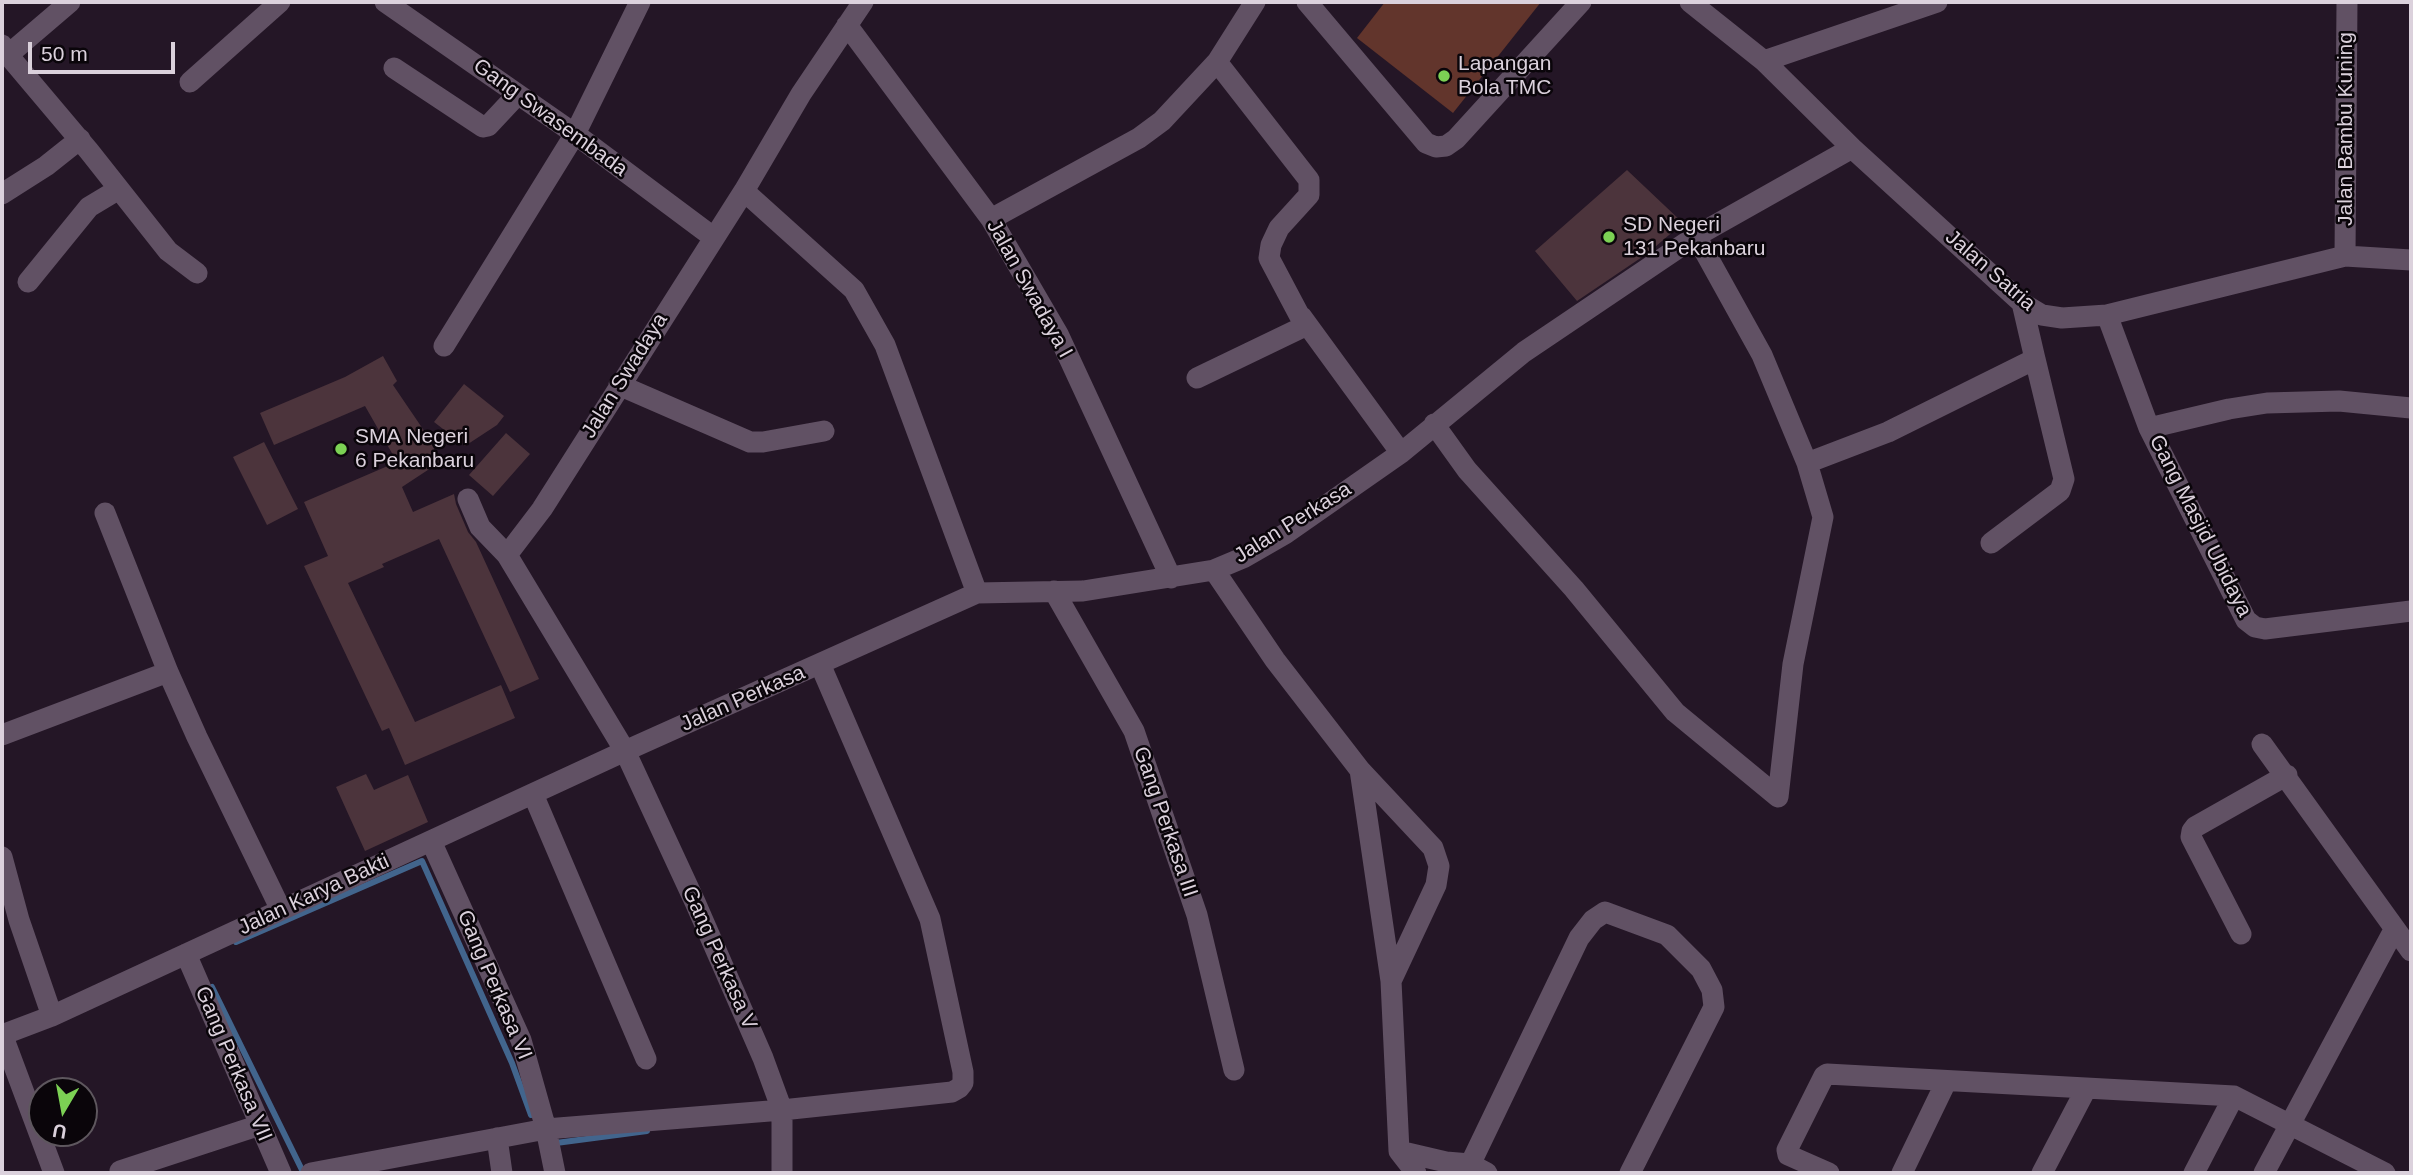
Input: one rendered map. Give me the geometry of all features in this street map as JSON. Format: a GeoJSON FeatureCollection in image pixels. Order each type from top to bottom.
{"type":"FeatureCollection","features":[{"type":"Feature","properties":{"kind":"street"},"geometry":{"type":"LineString","coordinates":[[69,2],[5,50],[80,139],[168,251],[197,273]]}},
{"type":"Feature","properties":{"kind":"street"},"geometry":{"type":"LineString","coordinates":[[190,82],[280,2]]}},
{"type":"Feature","properties":{"kind":"street","name":"Gang Swasembada"},"geometry":{"type":"LineString","coordinates":[[385,2],[575,134],[713,237]]}},
{"type":"Feature","properties":{"kind":"street"},"geometry":{"type":"LineString","coordinates":[[444,346],[575,134],[640,2]]}},
{"type":"Feature","properties":{"kind":"street","name":"Jalan Swadaya"},"geometry":{"type":"LineString","coordinates":[[507,555],[542,509],[744,191],[802,94],[863,2]]}},
{"type":"Feature","properties":{"kind":"street"},"geometry":{"type":"LineString","coordinates":[[991,219],[1139,138],[1162,121],[1217,62],[1255,2]]}},
{"type":"Feature","properties":{"kind":"street"},"geometry":{"type":"LineString","coordinates":[[1307,2],[1426,143],[1436,147],[1446,146],[1456,139],[1581,2]]}},
{"type":"Feature","properties":{"kind":"street","name":"Jalan Satria"},"geometry":{"type":"LineString","coordinates":[[1690,2],[1764,61],[1852,148],[2022,303],[2042,314],[2063,318],[2108,315],[2345,256],[2411,260]]}},
{"type":"Feature","properties":{"kind":"street"},"geometry":{"type":"LineString","coordinates":[[1764,61],[1937,2]]}},
{"type":"Feature","properties":{"kind":"street","name":"Jalan Bambu Kuning"},"geometry":{"type":"LineString","coordinates":[[2345,256],[2347,2]]}},
{"type":"Feature","properties":{"kind":"street","name":"Jalan Swadaya I"},"geometry":{"type":"LineString","coordinates":[[847,25],[991,219],[1058,334],[1171,578]]}},
{"type":"Feature","properties":{"kind":"street"},"geometry":{"type":"LineString","coordinates":[[1197,378],[1305,326],[1269,258],[1271,245],[1279,228],[1309,195],[1309,180],[1217,62]]}},
{"type":"Feature","properties":{"kind":"street"},"geometry":{"type":"LineString","coordinates":[[394,68],[483,128],[488,127],[517,95]]}},
{"type":"Feature","properties":{"kind":"street"},"geometry":{"type":"LineString","coordinates":[[2,194],[46,166],[80,139]]}},
{"type":"Feature","properties":{"kind":"street","name":"Jalan Perkasa"},"geometry":{"type":"LineString","coordinates":[[625,751],[977,593],[1083,590],[1214,570],[1245,557],[1285,534],[1401,453],[1524,352],[1696,236],[1852,148]]}},
{"type":"Feature","properties":{"kind":"street"},"geometry":{"type":"LineString","coordinates":[[28,282],[89,207],[119,189]]}},
{"type":"Feature","properties":{"kind":"street"},"geometry":{"type":"LineString","coordinates":[[744,191],[853,290],[885,345],[977,593]]}},
{"type":"Feature","properties":{"kind":"street"},"geometry":{"type":"LineString","coordinates":[[1434,424],[1468,470],[1574,589],[1675,712],[1778,797],[1793,664],[1824,517],[1807,463],[1762,355],[1696,236]]}},
{"type":"Feature","properties":{"kind":"street"},"geometry":{"type":"LineString","coordinates":[[1991,543],[2060,491],[2064,479],[2022,303]]}},
{"type":"Feature","properties":{"kind":"street","name":"Gang Masjid Ubidaya"},"geometry":{"type":"LineString","coordinates":[[2108,315],[2150,428],[2246,620],[2255,627],[2265,629],[2411,611]]}},
{"type":"Feature","properties":{"kind":"street"},"geometry":{"type":"LineString","coordinates":[[1301,316],[1401,453]]}},
{"type":"Feature","properties":{"kind":"street"},"geometry":{"type":"LineString","coordinates":[[1807,463],[1888,432],[2035,359]]}},
{"type":"Feature","properties":{"kind":"street"},"geometry":{"type":"LineString","coordinates":[[619,385],[750,442],[824,431]]}},
{"type":"Feature","properties":{"kind":"street"},"geometry":{"type":"LineString","coordinates":[[2150,428],[2267,403],[2339,401],[2411,408]]}},
{"type":"Feature","properties":{"kind":"street"},"geometry":{"type":"LineString","coordinates":[[468,499],[480,527],[507,555],[625,751]]}},
{"type":"Feature","properties":{"kind":"street"},"geometry":{"type":"LineString","coordinates":[[105,513],[168,672],[281,910]]}},
{"type":"Feature","properties":{"kind":"street"},"geometry":{"type":"LineString","coordinates":[[1214,570],[1275,660],[1360,770],[1433,848],[1439,866],[1436,885],[1391,981]]}},
{"type":"Feature","properties":{"kind":"street","name":"Gang Perkasa III"},"geometry":{"type":"LineString","coordinates":[[1054,591],[1134,731],[1197,915],[1234,1070]]}},
{"type":"Feature","properties":{"kind":"street"},"geometry":{"type":"LineString","coordinates":[[311,1173],[378,1167],[546,1129],[782,1110],[952,1092],[963,1083],[963,1072],[930,919],[820,664]]}},
{"type":"Feature","properties":{"kind":"street"},"geometry":{"type":"LineString","coordinates":[[2,735],[168,672]]}},
{"type":"Feature","properties":{"kind":"street"},"geometry":{"type":"LineString","coordinates":[[2262,744],[2287,775],[2411,951]]}},
{"type":"Feature","properties":{"kind":"street","name":"Jalan Karya Bakti"},"geometry":{"type":"LineString","coordinates":[[2,1035],[52,1016],[625,751]]}},
{"type":"Feature","properties":{"kind":"street","name":"Gang Perkasa V"},"geometry":{"type":"LineString","coordinates":[[625,751],[764,1058],[782,1110],[782,1173]]}},
{"type":"Feature","properties":{"kind":"street"},"geometry":{"type":"LineString","coordinates":[[1360,770],[1391,981],[1399,1151],[1416,1173]]}},
{"type":"Feature","properties":{"kind":"street"},"geometry":{"type":"LineString","coordinates":[[2241,934],[2191,836],[2192,831],[2287,775]]}},
{"type":"Feature","properties":{"kind":"street"},"geometry":{"type":"LineString","coordinates":[[533,794],[646,1059]]}},
{"type":"Feature","properties":{"kind":"street","name":"Gang Perkasa VI"},"geometry":{"type":"LineString","coordinates":[[431,841],[521,1040],[546,1129],[555,1173]]}},
{"type":"Feature","properties":{"kind":"street"},"geometry":{"type":"LineString","coordinates":[[2,858],[19,920],[52,1016]]}},
{"type":"Feature","properties":{"kind":"street"},"geometry":{"type":"LineString","coordinates":[[1399,1151],[1474,1170],[1579,937],[1593,920],[1605,912],[1667,935],[1701,969],[1712,989],[1714,1007],[1630,1173]]}},
{"type":"Feature","properties":{"kind":"street"},"geometry":{"type":"LineString","coordinates":[[2264,1173],[2394,930]]}},
{"type":"Feature","properties":{"kind":"street","name":"Gang Perkasa VII"},"geometry":{"type":"LineString","coordinates":[[186,954],[281,1173]]}},
{"type":"Feature","properties":{"kind":"street"},"geometry":{"type":"LineString","coordinates":[[2,1035],[54,1173]]}},
{"type":"Feature","properties":{"kind":"street"},"geometry":{"type":"LineString","coordinates":[[1829,1173],[1788,1155],[1787,1150],[1825,1074],[2234,1096],[2385,1173]]}},
{"type":"Feature","properties":{"kind":"street"},"geometry":{"type":"LineString","coordinates":[[1902,1173],[1946,1082]]}},
{"type":"Feature","properties":{"kind":"street"},"geometry":{"type":"LineString","coordinates":[[2042,1173],[2086,1089]]}},
{"type":"Feature","properties":{"kind":"street"},"geometry":{"type":"LineString","coordinates":[[2194,1173],[2234,1096]]}},
{"type":"Feature","properties":{"kind":"street"},"geometry":{"type":"LineString","coordinates":[[120,1171],[260,1125]]}},
{"type":"Feature","properties":{"kind":"street"},"geometry":{"type":"LineString","coordinates":[[497,1138],[502,1173]]}},
{"type":"Feature","properties":{"kind":"shaded area","name":"Lapangan Bola TMC"},"geometry":{"type":"Polygon","coordinates":[[[1385,2],[1541,2],[1453,113],[1357,38],[1385,2]]]}},
{"type":"Feature","properties":{"kind":"building","name":"SD Negeri 131 Pekanbaru"},"geometry":{"type":"Polygon","coordinates":[[[1627,170],[1683,223],[1648,253],[1577,301],[1535,251],[1627,170]]]}},
{"type":"Feature","properties":{"kind":"building"},"geometry":{"type":"Polygon","coordinates":[[[383,356],[397,381],[393,385],[429,438],[440,462],[402,487],[413,512],[454,494],[468,532],[476,542],[539,679],[510,692],[439,539],[382,564],[384,567],[348,583],[415,722],[501,685],[515,718],[405,765],[389,728],[382,731],[304,566],[328,556],[304,502],[397,462],[365,406],[274,445],[260,413],[345,377],[383,356]]]}},
{"type":"Feature","properties":{"kind":"building"},"geometry":{"type":"Polygon","coordinates":[[[464,384],[504,416],[497,425],[465,446],[434,422],[464,384]]]}},
{"type":"Feature","properties":{"kind":"building"},"geometry":{"type":"Polygon","coordinates":[[[506,433],[530,454],[493,496],[469,475],[506,433]]]}},
{"type":"Feature","properties":{"kind":"building"},"geometry":{"type":"Polygon","coordinates":[[[264,442],[298,509],[267,525],[233,457],[264,442]]]}},
{"type":"Feature","properties":{"kind":"building"},"geometry":{"type":"Polygon","coordinates":[[[366,774],[374,790],[408,775],[428,822],[365,851],[336,787],[366,774]]]}},
{"type":"Feature","properties":{"kind":"waterway"},"geometry":{"type":"LineString","coordinates":[[236,942],[422,861],[512,1063],[531,1115]]}},
{"type":"Feature","properties":{"kind":"waterway"},"geometry":{"type":"LineString","coordinates":[[212,987],[303,1172],[307,1171]]}},
{"type":"Feature","properties":{"kind":"waterway"},"geometry":{"type":"LineString","coordinates":[[556,1143],[647,1131]]}},
{"type":"Feature","properties":{"kind":"place","name":"Lapangan Bola TMC"},"geometry":{"type":"Point","coordinates":[1444,76]}},
{"type":"Feature","properties":{"kind":"place","name":"SD Negeri 131 Pekanbaru"},"geometry":{"type":"Point","coordinates":[1609,237]}},
{"type":"Feature","properties":{"kind":"place","name":"SMA Negeri 6 Pekanbaru"},"geometry":{"type":"Point","coordinates":[341,449]}}]}
